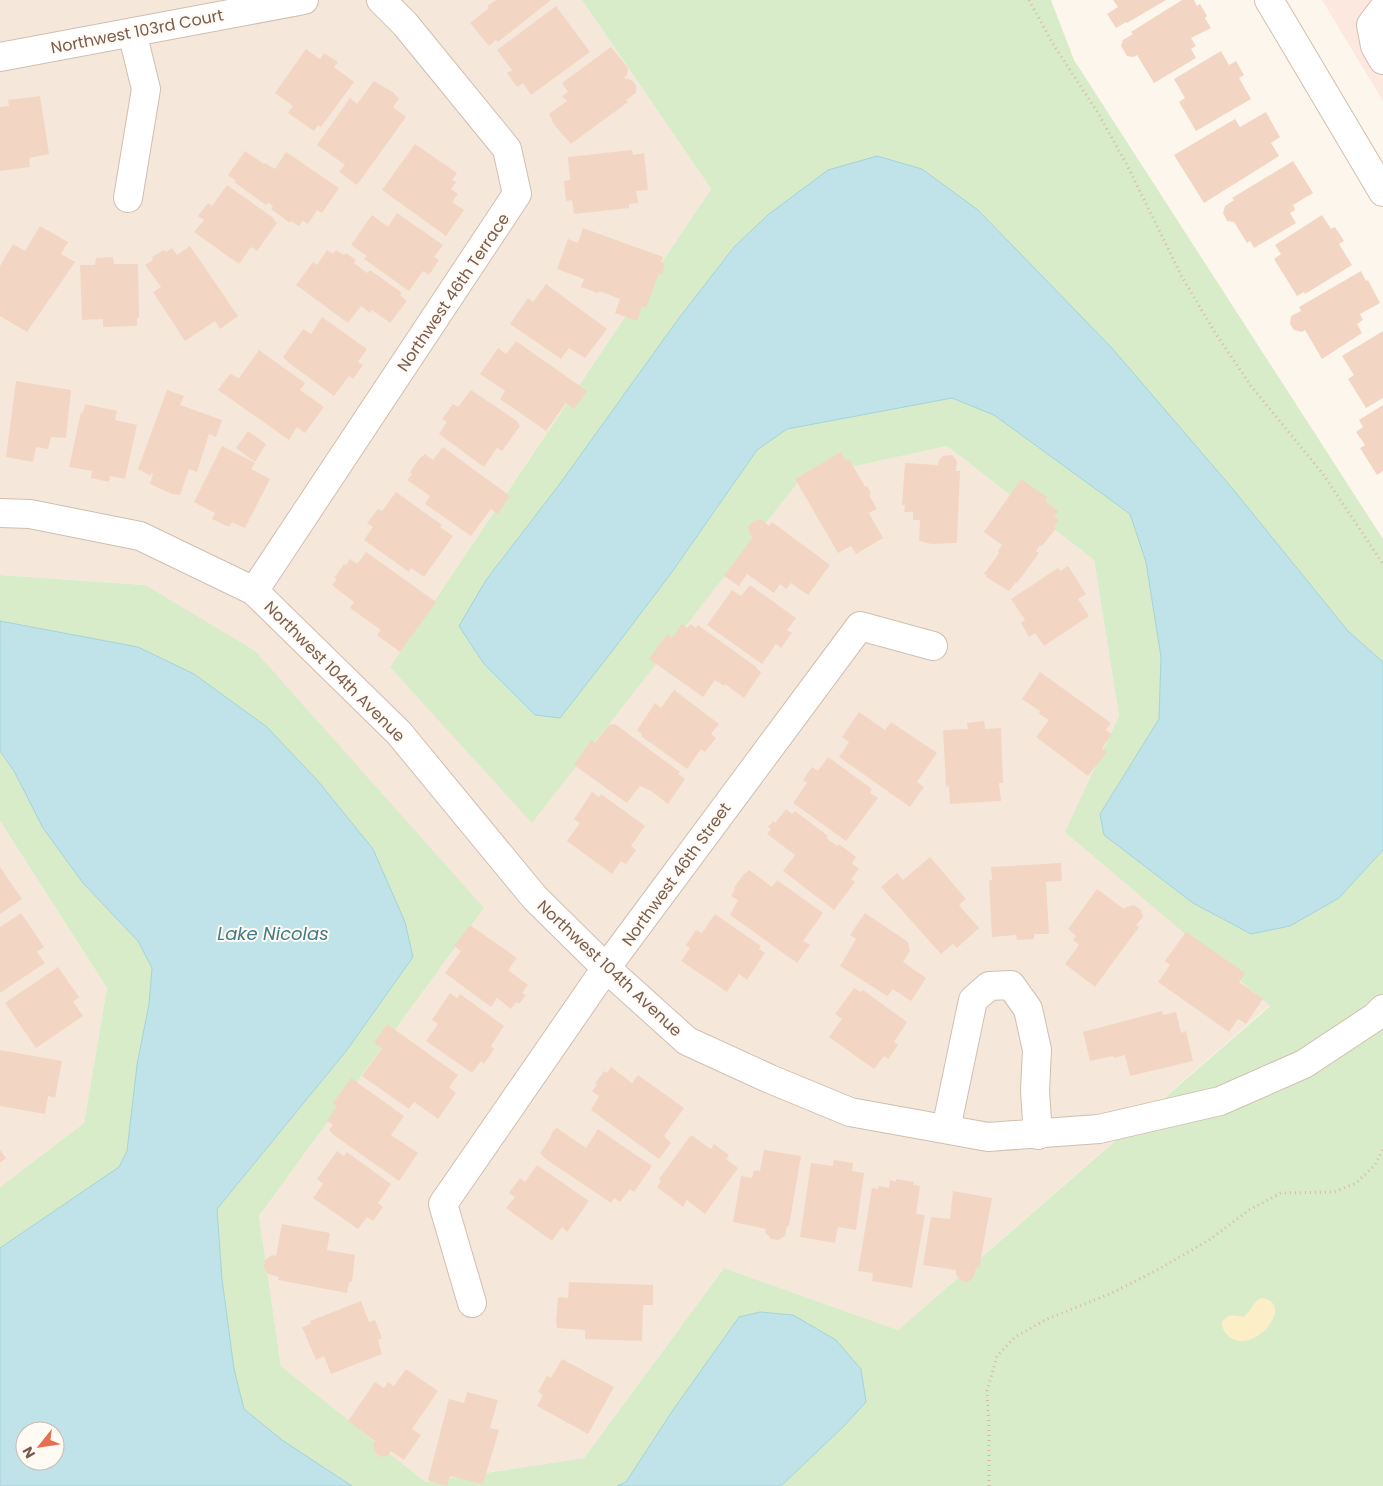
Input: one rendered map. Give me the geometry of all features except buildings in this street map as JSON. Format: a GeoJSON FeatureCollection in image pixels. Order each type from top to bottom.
{"type":"FeatureCollection","features":[{"type":"Feature","properties":{"kind":"street","name":"Northwest 103rd Court"},"geometry":{"type":"LineString","coordinates":[[0,57],[304,0]]}},
{"type":"Feature","properties":{"kind":"street","name":"Northwest 46th Terrace"},"geometry":{"type":"LineString","coordinates":[[254,591],[518,194],[507,149],[405,24],[381,0]]}},
{"type":"Feature","properties":{"kind":"street"},"geometry":{"type":"LineString","coordinates":[[1269,0],[1383,192]]}},
{"type":"Feature","properties":{"kind":"street"},"geometry":{"type":"LineString","coordinates":[[1383,9],[1371,25],[1375,46],[1383,60]]}},
{"type":"Feature","properties":{"kind":"street"},"geometry":{"type":"LineString","coordinates":[[128,198],[146,89],[132,32]]}},
{"type":"Feature","properties":{"kind":"street","name":"Northwest 104th Avenue"},"geometry":{"type":"LineString","coordinates":[[0,513],[30,514],[140,536],[254,591],[400,732],[535,898],[606,968],[687,1041],[770,1080],[850,1112],[988,1137],[1098,1129],[1220,1101],[1304,1064],[1375,1017],[1383,1009]]}},
{"type":"Feature","properties":{"kind":"street","name":"Northwest 46th Street"},"geometry":{"type":"LineString","coordinates":[[472,1302],[443,1204],[606,968],[860,626],[934,646]]}},
{"type":"Feature","properties":{"kind":"street"},"geometry":{"type":"LineString","coordinates":[[946,1129],[972,1000],[989,986],[1011,985],[1028,1009],[1037,1050],[1035,1091],[1038,1134]]}},
{"type":"Feature","properties":{"kind":"path"},"geometry":{"type":"LineString","coordinates":[[1029,0],[1054,44],[1098,113],[1127,165],[1182,278],[1214,331],[1251,386],[1323,474],[1383,564]]}},
{"type":"Feature","properties":{"kind":"path"},"geometry":{"type":"LineString","coordinates":[[989,1486],[990,1430],[987,1391],[997,1356],[1015,1337],[1047,1319],[1112,1293],[1157,1270],[1209,1240],[1249,1210],[1281,1193],[1334,1192],[1356,1183],[1375,1165],[1383,1149]]}},
{"type":"Feature","properties":{"kind":"shaded area"},"geometry":{"type":"Polygon","coordinates":[[[0,0],[582,0],[711,189],[390,667],[801,478],[947,446],[1094,560],[1119,716],[1066,832],[1270,1005],[898,1330],[724,1268],[584,1458],[424,1482],[281,1366],[259,1216],[484,908],[145,585],[0,575],[0,0]]]}},
{"type":"Feature","properties":{"kind":"shaded area"},"geometry":{"type":"Polygon","coordinates":[[[1322,0],[1383,0],[1383,101],[1322,0]]]}},
{"type":"Feature","properties":{"kind":"shaded area"},"geometry":{"type":"Polygon","coordinates":[[[0,821],[107,988],[84,1123],[0,1187],[0,821]]]}},
{"type":"Feature","properties":{"kind":"green space"},"geometry":{"type":"Polygon","coordinates":[[[582,0],[1051,0],[1074,60],[1383,539],[1383,1486],[0,1486],[0,1187],[84,1123],[107,988],[0,821],[0,575],[145,585],[255,651],[484,908],[259,1216],[281,1366],[425,1482],[584,1458],[724,1268],[898,1330],[1270,1006],[1065,832],[1119,716],[1094,560],[947,446],[801,478],[532,823],[390,667],[711,189],[582,0]]]}},
{"type":"Feature","properties":{"kind":"sand"},"geometry":{"type":"Polygon","coordinates":[[[1262,1298],[1271,1302],[1275,1309],[1274,1317],[1269,1326],[1261,1334],[1251,1339],[1241,1341],[1231,1338],[1223,1329],[1222,1322],[1231,1316],[1243,1317],[1262,1298]]]}},
{"type":"Feature","properties":{"kind":"water"},"geometry":{"type":"Polygon","coordinates":[[[877,156],[922,169],[978,210],[1111,347],[1232,488],[1348,631],[1383,662],[1383,850],[1339,898],[1290,926],[1251,934],[1193,903],[1104,835],[1100,814],[1159,719],[1161,657],[1146,562],[1130,514],[994,415],[952,398],[787,429],[757,450],[672,572],[560,718],[535,715],[484,664],[459,626],[486,580],[559,485],[679,318],[735,246],[769,214],[828,170],[877,156]]]}},
{"type":"Feature","properties":{"kind":"water","name":"Lake Nicolas"},"geometry":{"type":"Polygon","coordinates":[[[0,621],[138,647],[194,674],[267,727],[318,781],[373,849],[405,922],[413,957],[347,1050],[217,1209],[222,1279],[234,1369],[244,1409],[282,1440],[352,1486],[0,1486],[0,1248],[119,1167],[127,1151],[137,1065],[149,1004],[152,968],[138,941],[83,883],[43,828],[14,771],[0,751],[0,621]]]}},
{"type":"Feature","properties":{"kind":"water"},"geometry":{"type":"Polygon","coordinates":[[[760,1312],[793,1315],[836,1340],[861,1369],[866,1402],[844,1426],[781,1486],[617,1486],[626,1482],[673,1410],[739,1317],[760,1312]]]}}]}
